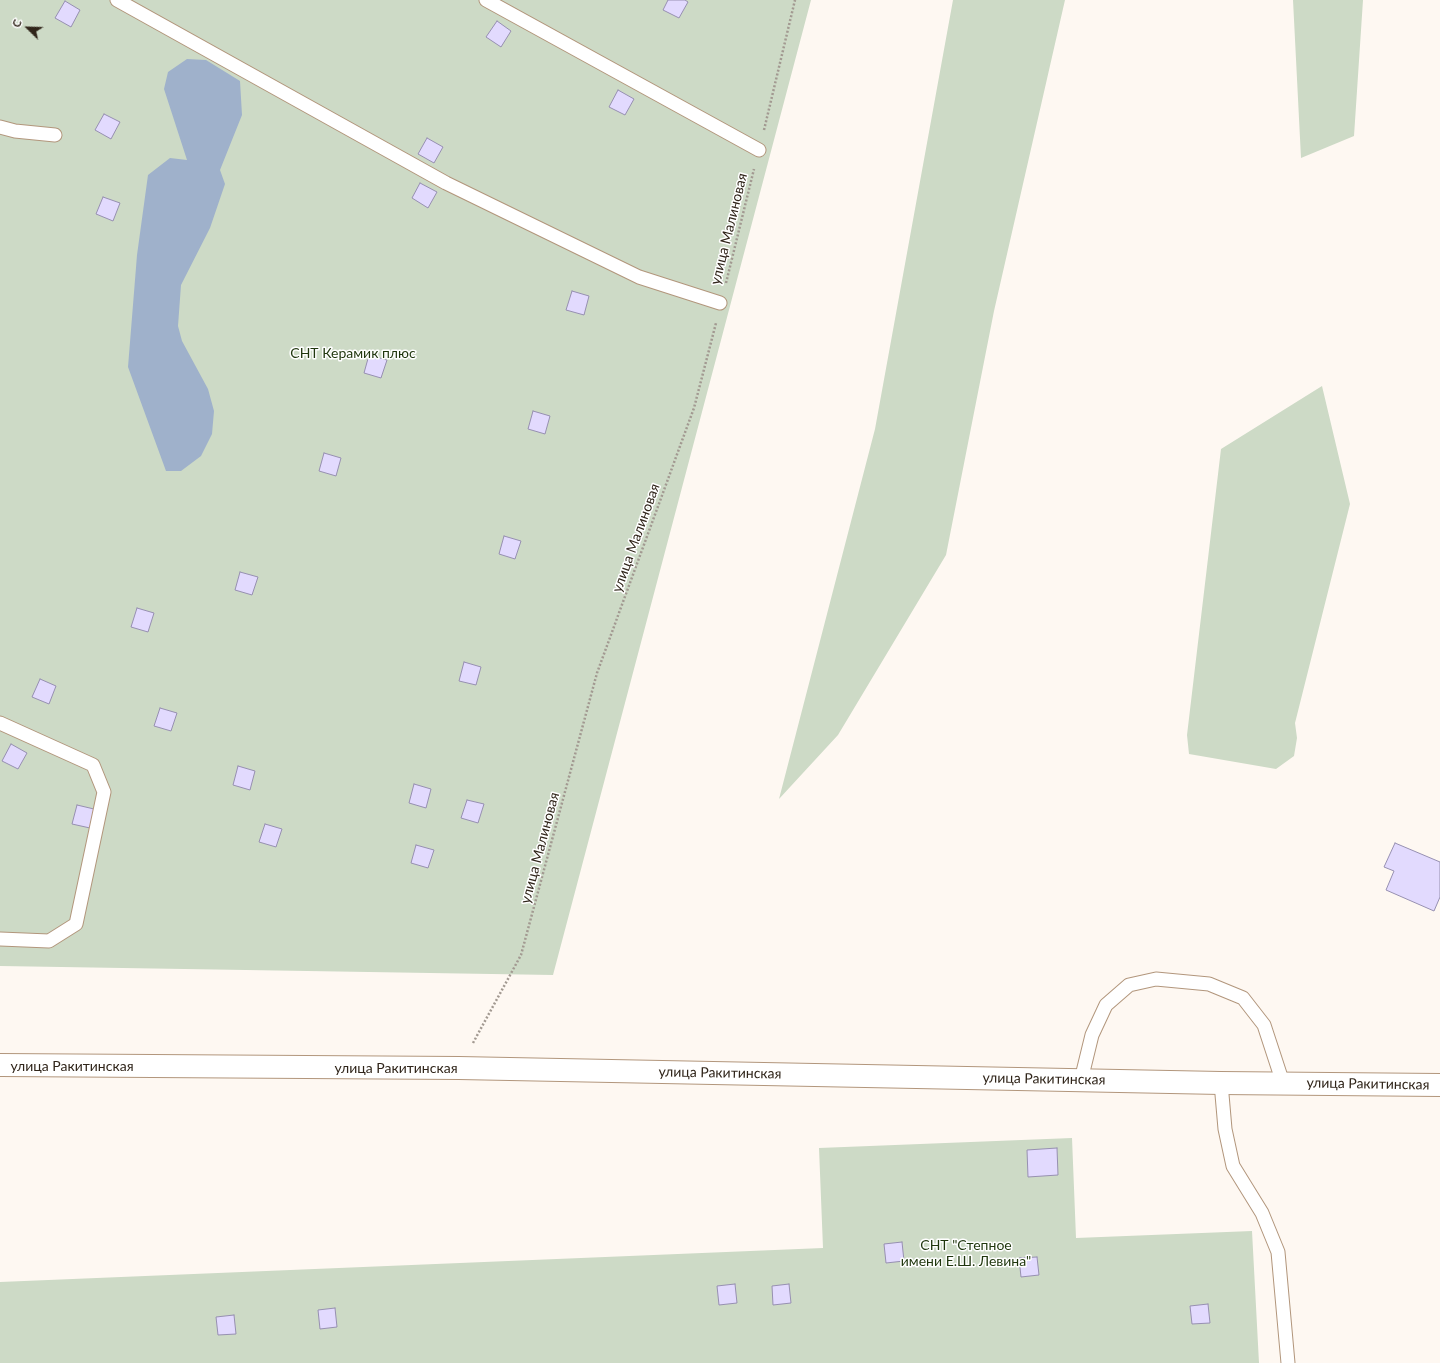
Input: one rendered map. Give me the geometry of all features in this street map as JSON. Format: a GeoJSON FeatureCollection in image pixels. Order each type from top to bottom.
{"type":"FeatureCollection","features":[{"type":"Feature","properties":{"kind":"street","name":"улица Ракитинская"},"geometry":{"type":"LineString","coordinates":[[0,1065],[459,1068],[1221,1083],[1440,1085]]}},
{"type":"Feature","properties":{"kind":"lane"},"geometry":{"type":"LineString","coordinates":[[117,0],[446,183],[639,277],[720,303]]}},
{"type":"Feature","properties":{"kind":"lane"},"geometry":{"type":"LineString","coordinates":[[486,0],[759,150]]}},
{"type":"Feature","properties":{"kind":"lane"},"geometry":{"type":"LineString","coordinates":[[0,127],[15,131],[55,135]]}},
{"type":"Feature","properties":{"kind":"lane"},"geometry":{"type":"LineString","coordinates":[[0,723],[93,765],[104,792],[76,924],[50,941],[0,939]]}},
{"type":"Feature","properties":{"kind":"lane"},"geometry":{"type":"LineString","coordinates":[[1081,1080],[1092,1035],[1106,1005],[1129,985],[1156,979],[1209,984],[1243,998],[1264,1025],[1283,1083]]}},
{"type":"Feature","properties":{"kind":"lane"},"geometry":{"type":"LineString","coordinates":[[1221,1083],[1225,1129],[1233,1166],[1262,1213],[1278,1252],[1288,1363]]}},
{"type":"Feature","properties":{"kind":"path","name":"улица Малиновая"},"geometry":{"type":"LineString","coordinates":[[459,1068],[521,955],[598,673],[694,408],[795,0]]}},
{"type":"Feature","properties":{"kind":"green space","name":"СНТ Керамик плюс"},"geometry":{"type":"Polygon","coordinates":[[[0,0],[811,0],[553,975],[0,966],[0,0]]]}},
{"type":"Feature","properties":{"kind":"green space"},"geometry":{"type":"Polygon","coordinates":[[[953,0],[1065,0],[994,311],[946,555],[838,735],[779,799],[875,429],[953,0]]]}},
{"type":"Feature","properties":{"kind":"green space"},"geometry":{"type":"Polygon","coordinates":[[[1293,0],[1363,0],[1354,136],[1301,158],[1293,0]]]}},
{"type":"Feature","properties":{"kind":"green space"},"geometry":{"type":"Polygon","coordinates":[[[1322,386],[1350,504],[1295,723],[1297,738],[1294,756],[1276,769],[1189,754],[1187,735],[1221,449],[1322,386]]]}},
{"type":"Feature","properties":{"kind":"green space","name":"СНТ \"Степное имени Е.Ш. Левина\""},"geometry":{"type":"Polygon","coordinates":[[[1072,1138],[1076,1238],[1252,1231],[1259,1363],[0,1363],[0,1282],[823,1248],[819,1148],[1072,1138]]]}},
{"type":"Feature","properties":{"kind":"water"},"geometry":{"type":"Polygon","coordinates":[[[187,59],[206,60],[240,81],[242,115],[220,170],[225,184],[210,228],[181,285],[178,326],[182,341],[208,389],[214,411],[212,434],[201,456],[181,471],[166,471],[128,367],[137,255],[148,175],[170,158],[187,160],[164,89],[168,72],[187,59]]]}},
{"type":"Feature","properties":{"kind":"building"},"geometry":{"type":"Polygon","coordinates":[[[668,0],[685,0],[688,2],[679,18],[663,10],[668,0]]]}},
{"type":"Feature","properties":{"kind":"building"},"geometry":{"type":"Polygon","coordinates":[[[65,1],[80,10],[71,27],[55,18],[65,1]]]}},
{"type":"Feature","properties":{"kind":"building"},"geometry":{"type":"Polygon","coordinates":[[[497,21],[511,31],[501,47],[486,37],[497,21]]]}},
{"type":"Feature","properties":{"kind":"building"},"geometry":{"type":"Polygon","coordinates":[[[618,90],[634,99],[625,115],[609,107],[618,90]]]}},
{"type":"Feature","properties":{"kind":"building"},"geometry":{"type":"Polygon","coordinates":[[[104,114],[120,122],[111,139],[95,130],[104,114]]]}},
{"type":"Feature","properties":{"kind":"building"},"geometry":{"type":"Polygon","coordinates":[[[427,138],[443,147],[434,163],[418,154],[427,138]]]}},
{"type":"Feature","properties":{"kind":"building"},"geometry":{"type":"Polygon","coordinates":[[[420,183],[437,192],[428,208],[412,198],[420,183]]]}},
{"type":"Feature","properties":{"kind":"building"},"geometry":{"type":"Polygon","coordinates":[[[103,197],[120,203],[113,221],[96,214],[103,197]]]}},
{"type":"Feature","properties":{"kind":"building"},"geometry":{"type":"Polygon","coordinates":[[[572,291],[589,296],[584,315],[566,310],[572,291]]]}},
{"type":"Feature","properties":{"kind":"building"},"geometry":{"type":"Polygon","coordinates":[[[369,355],[387,360],[381,378],[364,373],[369,355]]]}},
{"type":"Feature","properties":{"kind":"building"},"geometry":{"type":"Polygon","coordinates":[[[533,411],[550,416],[545,434],[528,429],[533,411]]]}},
{"type":"Feature","properties":{"kind":"building"},"geometry":{"type":"Polygon","coordinates":[[[324,453],[341,458],[336,476],[319,471],[324,453]]]}},
{"type":"Feature","properties":{"kind":"building"},"geometry":{"type":"Polygon","coordinates":[[[504,536],[521,541],[515,559],[499,554],[504,536]]]}},
{"type":"Feature","properties":{"kind":"building"},"geometry":{"type":"Polygon","coordinates":[[[240,572],[258,577],[252,595],[235,590],[240,572]]]}},
{"type":"Feature","properties":{"kind":"building"},"geometry":{"type":"Polygon","coordinates":[[[137,608],[154,613],[148,632],[131,627],[137,608]]]}},
{"type":"Feature","properties":{"kind":"building"},"geometry":{"type":"Polygon","coordinates":[[[464,662],[481,667],[476,685],[459,681],[464,662]]]}},
{"type":"Feature","properties":{"kind":"building"},"geometry":{"type":"Polygon","coordinates":[[[40,679],[56,686],[49,704],[32,697],[40,679]]]}},
{"type":"Feature","properties":{"kind":"building"},"geometry":{"type":"Polygon","coordinates":[[[160,708],[177,713],[171,731],[154,726],[160,708]]]}},
{"type":"Feature","properties":{"kind":"building"},"geometry":{"type":"Polygon","coordinates":[[[11,744],[27,753],[18,769],[2,761],[11,744]]]}},
{"type":"Feature","properties":{"kind":"building"},"geometry":{"type":"Polygon","coordinates":[[[238,766],[255,771],[250,790],[233,785],[238,766]]]}},
{"type":"Feature","properties":{"kind":"building"},"geometry":{"type":"Polygon","coordinates":[[[414,784],[431,789],[426,808],[409,803],[414,784]]]}},
{"type":"Feature","properties":{"kind":"building"},"geometry":{"type":"Polygon","coordinates":[[[467,800],[484,804],[478,823],[461,818],[467,800]]]}},
{"type":"Feature","properties":{"kind":"building"},"geometry":{"type":"Polygon","coordinates":[[[77,805],[94,809],[90,828],[72,824],[77,805]]]}},
{"type":"Feature","properties":{"kind":"building"},"geometry":{"type":"Polygon","coordinates":[[[265,824],[282,829],[276,847],[259,842],[265,824]]]}},
{"type":"Feature","properties":{"kind":"building"},"geometry":{"type":"Polygon","coordinates":[[[1395,843],[1440,862],[1440,897],[1434,911],[1386,890],[1394,871],[1384,867],[1395,843]]]}},
{"type":"Feature","properties":{"kind":"building"},"geometry":{"type":"Polygon","coordinates":[[[416,845],[434,850],[428,868],[411,863],[416,845]]]}},
{"type":"Feature","properties":{"kind":"building"},"geometry":{"type":"Polygon","coordinates":[[[1057,1148],[1058,1175],[1028,1177],[1027,1150],[1057,1148]]]}},
{"type":"Feature","properties":{"kind":"building"},"geometry":{"type":"Polygon","coordinates":[[[902,1242],[904,1261],[886,1263],[884,1244],[902,1242]]]}},
{"type":"Feature","properties":{"kind":"building"},"geometry":{"type":"Polygon","coordinates":[[[1037,1257],[1039,1275],[1021,1277],[1019,1258],[1037,1257]]]}},
{"type":"Feature","properties":{"kind":"building"},"geometry":{"type":"Polygon","coordinates":[[[735,1284],[737,1303],[719,1305],[717,1286],[735,1284]]]}},
{"type":"Feature","properties":{"kind":"building"},"geometry":{"type":"Polygon","coordinates":[[[789,1284],[791,1303],[773,1305],[772,1286],[789,1284]]]}},
{"type":"Feature","properties":{"kind":"building"},"geometry":{"type":"Polygon","coordinates":[[[1208,1304],[1210,1323],[1192,1324],[1190,1306],[1208,1304]]]}},
{"type":"Feature","properties":{"kind":"building"},"geometry":{"type":"Polygon","coordinates":[[[335,1308],[337,1327],[320,1329],[318,1310],[335,1308]]]}},
{"type":"Feature","properties":{"kind":"building"},"geometry":{"type":"Polygon","coordinates":[[[234,1315],[236,1334],[218,1335],[216,1317],[234,1315]]]}}]}
